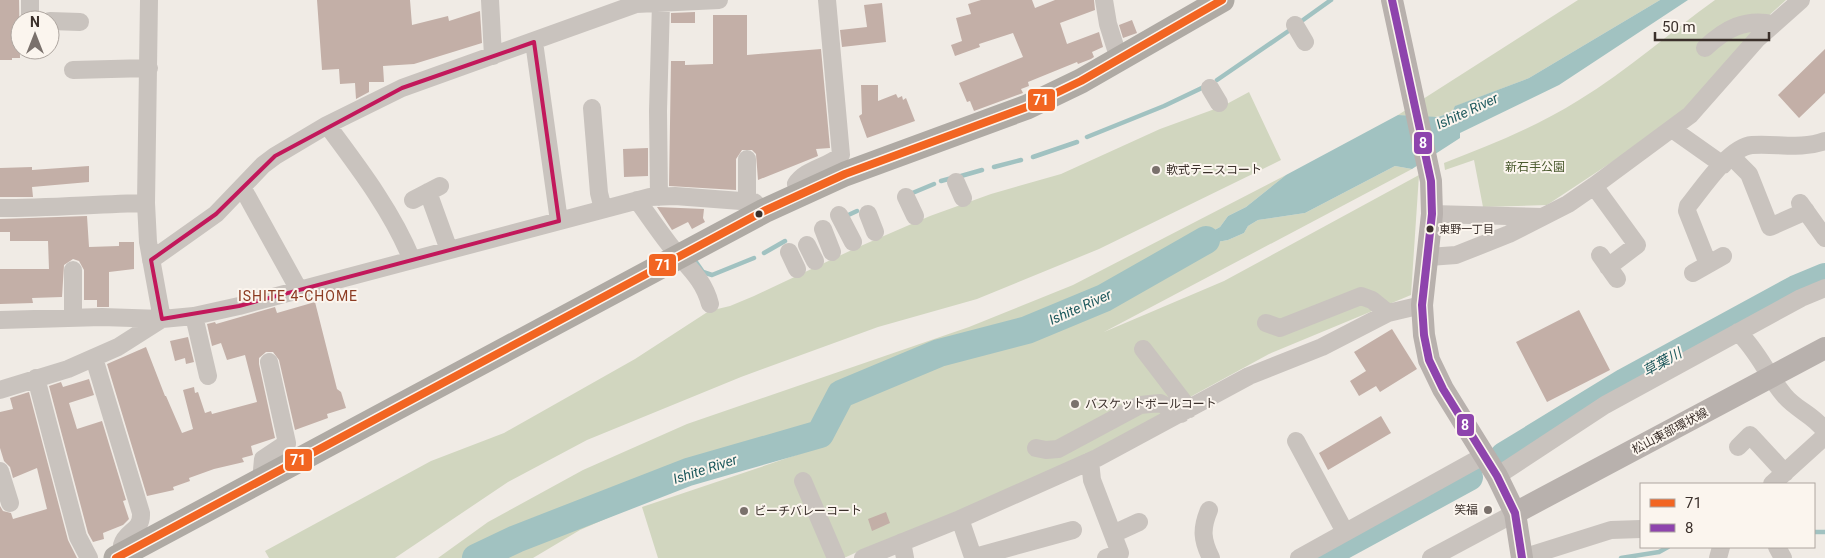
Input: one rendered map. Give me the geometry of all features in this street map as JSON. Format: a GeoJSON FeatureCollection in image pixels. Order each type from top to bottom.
{"type":"FeatureCollection","features":[{"type":"Feature","properties":{"kind":"highway"},"geometry":{"type":"LineString","coordinates":[[121,555],[680,255],[756,206],[800,194],[845,174],[1027,107],[1119,59],[1208,4]]}},
{"type":"Feature","properties":{"kind":"main road"},"geometry":{"type":"LineString","coordinates":[[1392,0],[1430,172],[1432,214],[1429,257],[1422,305],[1424,335],[1430,360],[1443,389],[1485,455],[1515,513],[1522,558]]}},
{"type":"Feature","properties":{"kind":"main road","name":"松山東部環状線"},"geometry":{"type":"LineString","coordinates":[[1515,513],[1825,348]]}},
{"type":"Feature","properties":{"kind":"street"},"geometry":{"type":"LineString","coordinates":[[149,0],[146,203],[151,260],[162,319]]}},
{"type":"Feature","properties":{"kind":"street"},"geometry":{"type":"LineString","coordinates":[[490,0],[493,56]]}},
{"type":"Feature","properties":{"kind":"street"},"geometry":{"type":"LineString","coordinates":[[151,260],[216,214],[275,156],[327,125],[402,88],[636,4],[719,0]]}},
{"type":"Feature","properties":{"kind":"street"},"geometry":{"type":"LineString","coordinates":[[800,194],[796,184],[800,178],[836,161],[842,155],[827,0]]}},
{"type":"Feature","properties":{"kind":"street"},"geometry":{"type":"LineString","coordinates":[[1104,0],[1108,24],[1119,59]]}},
{"type":"Feature","properties":{"kind":"street"},"geometry":{"type":"LineString","coordinates":[[1429,257],[1456,255],[1509,234],[1544,217],[1594,186],[1672,129],[1704,100],[1740,58],[1773,24],[1801,0]]}},
{"type":"Feature","properties":{"kind":"street"},"geometry":{"type":"LineString","coordinates":[[659,197],[658,111],[661,3]]}},
{"type":"Feature","properties":{"kind":"street"},"geometry":{"type":"LineString","coordinates":[[60,21],[80,22]]}},
{"type":"Feature","properties":{"kind":"street"},"geometry":{"type":"LineString","coordinates":[[1705,48],[1719,34],[1739,24],[1773,24]]}},
{"type":"Feature","properties":{"kind":"street"},"geometry":{"type":"LineString","coordinates":[[1295,25],[1305,42]]}},
{"type":"Feature","properties":{"kind":"street"},"geometry":{"type":"LineString","coordinates":[[534,42],[559,221]]}},
{"type":"Feature","properties":{"kind":"street"},"geometry":{"type":"LineString","coordinates":[[73,70],[149,68]]}},
{"type":"Feature","properties":{"kind":"street"},"geometry":{"type":"LineString","coordinates":[[1210,88],[1219,103]]}},
{"type":"Feature","properties":{"kind":"street"},"geometry":{"type":"LineString","coordinates":[[592,108],[599,193],[603,209]]}},
{"type":"Feature","properties":{"kind":"street"},"geometry":{"type":"LineString","coordinates":[[327,125],[372,186],[404,242],[412,260]]}},
{"type":"Feature","properties":{"kind":"street"},"geometry":{"type":"LineString","coordinates":[[1672,129],[1749,174],[1770,227],[1803,207],[1825,238]]}},
{"type":"Feature","properties":{"kind":"street"},"geometry":{"type":"LineString","coordinates":[[1708,265],[1687,211],[1688,206],[1714,173],[1742,148],[1751,145],[1798,146],[1825,141]]}},
{"type":"Feature","properties":{"kind":"street"},"geometry":{"type":"LineString","coordinates":[[0,320],[73,318],[162,319],[194,316],[637,200],[659,197],[756,206],[747,159]]}},
{"type":"Feature","properties":{"kind":"street"},"geometry":{"type":"LineString","coordinates":[[1594,186],[1636,245],[1608,267]]}},
{"type":"Feature","properties":{"kind":"street"},"geometry":{"type":"LineString","coordinates":[[242,187],[299,290]]}},
{"type":"Feature","properties":{"kind":"street"},"geometry":{"type":"LineString","coordinates":[[427,193],[450,250]]}},
{"type":"Feature","properties":{"kind":"street"},"geometry":{"type":"LineString","coordinates":[[906,197],[916,216]]}},
{"type":"Feature","properties":{"kind":"street"},"geometry":{"type":"LineString","coordinates":[[637,200],[707,292],[710,304]]}},
{"type":"Feature","properties":{"kind":"street"},"geometry":{"type":"LineString","coordinates":[[0,208],[55,208],[69,204],[146,203]]}},
{"type":"Feature","properties":{"kind":"street"},"geometry":{"type":"LineString","coordinates":[[868,214],[875,232]]}},
{"type":"Feature","properties":{"kind":"street"},"geometry":{"type":"LineString","coordinates":[[1432,214],[1544,217]]}},
{"type":"Feature","properties":{"kind":"street"},"geometry":{"type":"LineString","coordinates":[[839,215],[853,242]]}},
{"type":"Feature","properties":{"kind":"street"},"geometry":{"type":"LineString","coordinates":[[823,229],[832,252]]}},
{"type":"Feature","properties":{"kind":"street"},"geometry":{"type":"LineString","coordinates":[[807,245],[815,261]]}},
{"type":"Feature","properties":{"kind":"street"},"geometry":{"type":"LineString","coordinates":[[789,252],[797,270]]}},
{"type":"Feature","properties":{"kind":"street"},"geometry":{"type":"LineString","coordinates":[[73,270],[73,318]]}},
{"type":"Feature","properties":{"kind":"street"},"geometry":{"type":"LineString","coordinates":[[1497,476],[1605,405],[1801,298],[1825,288]]}},
{"type":"Feature","properties":{"kind":"street"},"geometry":{"type":"LineString","coordinates":[[1266,323],[1280,328],[1361,296],[1372,300],[1388,313]]}},
{"type":"Feature","properties":{"kind":"street"},"geometry":{"type":"LineString","coordinates":[[863,558],[903,550],[960,519],[1090,461],[1185,412],[1248,376],[1322,347],[1388,313],[1422,305]]}},
{"type":"Feature","properties":{"kind":"street"},"geometry":{"type":"LineString","coordinates":[[194,316],[208,376]]}},
{"type":"Feature","properties":{"kind":"street"},"geometry":{"type":"LineString","coordinates":[[0,390],[68,370],[118,347],[162,319]]}},
{"type":"Feature","properties":{"kind":"street"},"geometry":{"type":"LineString","coordinates":[[1738,332],[1751,344],[1772,377],[1794,406],[1813,417],[1824,438],[1778,479],[1750,435],[1738,447]]}},
{"type":"Feature","properties":{"kind":"street"},"geometry":{"type":"LineString","coordinates":[[1143,349],[1185,412]]}},
{"type":"Feature","properties":{"kind":"street"},"geometry":{"type":"LineString","coordinates":[[94,358],[141,513],[141,522],[123,540],[121,555]]}},
{"type":"Feature","properties":{"kind":"street"},"geometry":{"type":"LineString","coordinates":[[266,478],[262,470],[263,459],[287,443],[269,362]]}},
{"type":"Feature","properties":{"kind":"street"},"geometry":{"type":"LineString","coordinates":[[36,378],[78,537],[89,558]]}},
{"type":"Feature","properties":{"kind":"street"},"geometry":{"type":"LineString","coordinates":[[1036,448],[1046,450],[1058,449],[1140,405],[1160,403],[1185,412]]}},
{"type":"Feature","properties":{"kind":"street"},"geometry":{"type":"LineString","coordinates":[[1295,448],[1345,532]]}},
{"type":"Feature","properties":{"kind":"street"},"geometry":{"type":"LineString","coordinates":[[1299,558],[1485,455]]}},
{"type":"Feature","properties":{"kind":"street"},"geometry":{"type":"LineString","coordinates":[[1090,461],[1092,480],[1120,553],[1106,558]]}},
{"type":"Feature","properties":{"kind":"street"},"geometry":{"type":"LineString","coordinates":[[0,471],[10,503]]}},
{"type":"Feature","properties":{"kind":"street"},"geometry":{"type":"LineString","coordinates":[[803,481],[836,558]]}},
{"type":"Feature","properties":{"kind":"street"},"geometry":{"type":"LineString","coordinates":[[1209,510],[1203,530],[1203,539],[1211,558]]}},
{"type":"Feature","properties":{"kind":"street"},"geometry":{"type":"LineString","coordinates":[[1431,558],[1515,513]]}},
{"type":"Feature","properties":{"kind":"street"},"geometry":{"type":"LineString","coordinates":[[960,519],[972,554],[975,557],[1073,530]]}},
{"type":"Feature","properties":{"kind":"street"},"geometry":{"type":"LineString","coordinates":[[1112,534],[1138,522]]}},
{"type":"Feature","properties":{"kind":"street"},"geometry":{"type":"LineString","coordinates":[[1522,558],[1611,530],[1640,528]]}},
{"type":"Feature","properties":{"kind":"highlighted area"},"geometry":{"type":"Polygon","coordinates":[[[534,42],[559,221],[239,306],[162,319],[151,260],[216,214],[275,156],[402,88],[534,42]]]}},
{"type":"Feature","properties":{"kind":"green space"},"geometry":{"type":"Polygon","coordinates":[[[1578,0],[1660,0],[1529,78],[1456,106],[1445,115],[1421,117],[1398,115],[1578,0]]]}},
{"type":"Feature","properties":{"kind":"green space","name":"新石手公園"},"geometry":{"type":"Polygon","coordinates":[[[1715,0],[1786,0],[1756,27],[1728,62],[1671,123],[1547,205],[1483,207],[1474,160],[1445,170],[1444,163],[1530,127],[1597,89],[1715,0]]]}},
{"type":"Feature","properties":{"kind":"green space"},"geometry":{"type":"Polygon","coordinates":[[[1249,92],[1281,160],[1099,249],[977,299],[878,327],[741,377],[587,440],[508,482],[395,558],[269,558],[265,551],[431,461],[504,433],[635,359],[709,311],[730,306],[754,296],[930,216],[991,194],[1061,174],[1160,129],[1223,106],[1249,92]]]}},
{"type":"Feature","properties":{"kind":"green space"},"geometry":{"type":"Polygon","coordinates":[[[1395,166],[1412,169],[1104,332],[1224,281],[1419,175],[1411,295],[1269,354],[1192,396],[1146,426],[963,512],[868,547],[844,558],[658,558],[642,507],[823,446],[688,483],[580,530],[533,558],[494,558],[515,545],[510,536],[461,558],[438,558],[488,522],[583,470],[687,424],[969,327],[1073,285],[1286,175],[1246,207],[1228,216],[1220,227],[1180,249],[1174,258],[1244,233],[1248,226],[1258,220],[1305,213],[1395,166]]]}},
{"type":"Feature","properties":{"kind":"water"},"geometry":{"type":"Polygon","coordinates":[[[1660,0],[1688,0],[1559,85],[1460,133],[1460,138],[1412,169],[1395,166],[1305,213],[1258,220],[1248,226],[1244,233],[1228,240],[1212,243],[1173,259],[1180,249],[1220,227],[1228,216],[1246,207],[1286,175],[1398,115],[1438,117],[1452,112],[1455,106],[1529,78],[1660,0]]]}},
{"type":"Feature","properties":{"kind":"water"},"geometry":{"type":"Polygon","coordinates":[[[570,520],[515,545],[494,558],[461,558],[510,536],[570,520]]]}},
{"type":"Feature","properties":{"kind":"building"},"geometry":{"type":"Polygon","coordinates":[[[0,0],[19,0],[19,10],[10,10],[10,60],[0,60],[0,0]]]}},
{"type":"Feature","properties":{"kind":"building"},"geometry":{"type":"Polygon","coordinates":[[[317,0],[410,0],[412,25],[448,16],[449,21],[480,11],[482,43],[414,64],[383,66],[384,82],[369,82],[369,92],[356,99],[355,83],[340,84],[339,69],[322,70],[317,0]]]}},
{"type":"Feature","properties":{"kind":"building"},"geometry":{"type":"Polygon","coordinates":[[[981,0],[1032,0],[1035,8],[1055,0],[1094,0],[1095,10],[1060,23],[1067,44],[1099,32],[1103,47],[1092,52],[1094,57],[1091,59],[1078,64],[1077,62],[1028,82],[1029,86],[1021,89],[1023,93],[974,111],[970,101],[967,102],[959,83],[1023,57],[1013,33],[979,44],[980,47],[955,56],[951,45],[962,41],[956,18],[971,14],[968,4],[981,0]]]}},
{"type":"Feature","properties":{"kind":"building"},"geometry":{"type":"Polygon","coordinates":[[[882,3],[886,42],[842,47],[840,30],[867,27],[864,5],[882,3]]]}},
{"type":"Feature","properties":{"kind":"building"},"geometry":{"type":"Polygon","coordinates":[[[695,12],[695,23],[671,23],[671,13],[695,12]]]}},
{"type":"Feature","properties":{"kind":"building"},"geometry":{"type":"Polygon","coordinates":[[[713,15],[747,15],[747,55],[821,49],[830,148],[816,149],[818,156],[758,180],[756,154],[752,150],[742,150],[736,159],[736,190],[669,186],[671,61],[685,61],[685,65],[713,64],[713,15]]]}},
{"type":"Feature","properties":{"kind":"building"},"geometry":{"type":"Polygon","coordinates":[[[1132,20],[1137,33],[1123,38],[1119,25],[1132,20]]]}},
{"type":"Feature","properties":{"kind":"building"},"geometry":{"type":"Polygon","coordinates":[[[1825,49],[1825,93],[1799,118],[1778,95],[1825,49]]]}},
{"type":"Feature","properties":{"kind":"building"},"geometry":{"type":"Polygon","coordinates":[[[861,85],[878,85],[878,101],[896,94],[898,98],[902,96],[903,100],[906,98],[915,121],[867,138],[859,116],[862,114],[861,85]]]}},
{"type":"Feature","properties":{"kind":"building"},"geometry":{"type":"Polygon","coordinates":[[[648,148],[648,176],[624,177],[623,149],[648,148]]]}},
{"type":"Feature","properties":{"kind":"building"},"geometry":{"type":"Polygon","coordinates":[[[89,166],[89,182],[32,187],[33,197],[0,197],[0,168],[32,167],[32,170],[89,166]]]}},
{"type":"Feature","properties":{"kind":"building"},"geometry":{"type":"Polygon","coordinates":[[[657,207],[704,209],[703,218],[705,222],[692,229],[688,222],[672,230],[657,207]]]}},
{"type":"Feature","properties":{"kind":"building"},"geometry":{"type":"Polygon","coordinates":[[[87,216],[89,247],[119,246],[119,242],[134,242],[134,269],[109,272],[109,307],[97,307],[97,300],[84,300],[84,270],[79,261],[73,259],[64,265],[62,297],[32,298],[33,303],[0,304],[0,269],[49,269],[48,241],[10,241],[10,232],[0,232],[0,219],[87,216]]]}},
{"type":"Feature","properties":{"kind":"building"},"geometry":{"type":"Polygon","coordinates":[[[315,302],[337,389],[341,392],[346,408],[327,414],[328,418],[295,430],[279,360],[273,352],[266,352],[259,358],[259,364],[275,438],[251,446],[253,455],[242,458],[244,462],[214,469],[189,478],[190,481],[173,487],[174,490],[147,496],[107,364],[146,347],[182,433],[193,429],[183,390],[194,387],[195,393],[198,392],[205,413],[211,411],[212,414],[257,402],[245,355],[227,360],[221,343],[212,346],[207,324],[215,322],[216,324],[275,307],[277,313],[315,302]]]}},
{"type":"Feature","properties":{"kind":"building"},"geometry":{"type":"Polygon","coordinates":[[[1579,310],[1610,370],[1547,402],[1516,342],[1579,310]]]}},
{"type":"Feature","properties":{"kind":"building"},"geometry":{"type":"Polygon","coordinates":[[[1392,329],[1417,369],[1380,392],[1376,386],[1359,396],[1350,381],[1366,371],[1354,352],[1392,329]]]}},
{"type":"Feature","properties":{"kind":"building"},"geometry":{"type":"Polygon","coordinates":[[[188,337],[194,362],[186,364],[185,358],[175,361],[170,341],[188,337]]]}},
{"type":"Feature","properties":{"kind":"building"},"geometry":{"type":"Polygon","coordinates":[[[89,379],[94,395],[69,403],[77,429],[102,421],[126,500],[123,501],[129,519],[123,525],[103,533],[104,539],[93,542],[88,533],[49,386],[61,382],[63,387],[89,379]]]}},
{"type":"Feature","properties":{"kind":"building"},"geometry":{"type":"Polygon","coordinates":[[[29,392],[68,540],[77,558],[0,558],[0,506],[3,511],[11,513],[13,519],[47,509],[37,468],[13,478],[10,467],[4,461],[0,448],[0,412],[13,409],[10,398],[29,392]]]}},
{"type":"Feature","properties":{"kind":"building"},"geometry":{"type":"Polygon","coordinates":[[[1381,416],[1391,433],[1328,470],[1319,453],[1381,416]]]}},
{"type":"Feature","properties":{"kind":"building"},"geometry":{"type":"Polygon","coordinates":[[[886,512],[890,523],[872,531],[868,519],[886,512]]]}},
{"type":"Feature","properties":{"kind":"waterway"},"geometry":{"type":"LineString","coordinates":[[1303,20],[1331,0]]}},
{"type":"Feature","properties":{"kind":"waterway"},"geometry":{"type":"LineString","coordinates":[[1217,80],[1290,30]]}},
{"type":"Feature","properties":{"kind":"waterway"},"geometry":{"type":"LineString","coordinates":[[1087,137],[1164,106],[1206,86]]}},
{"type":"Feature","properties":{"kind":"waterway"},"geometry":{"type":"LineString","coordinates":[[1033,157],[1077,142]]}},
{"type":"Feature","properties":{"kind":"waterway"},"geometry":{"type":"LineString","coordinates":[[994,167],[1021,160]]}},
{"type":"Feature","properties":{"kind":"waterway"},"geometry":{"type":"LineString","coordinates":[[961,176],[982,170]]}},
{"type":"Feature","properties":{"kind":"waterway"},"geometry":{"type":"LineString","coordinates":[[941,181],[952,178]]}},
{"type":"Feature","properties":{"kind":"waterway"},"geometry":{"type":"LineString","coordinates":[[910,194],[934,184]]}},
{"type":"Feature","properties":{"kind":"waterway"},"geometry":{"type":"LineString","coordinates":[[844,217],[857,211]]}},
{"type":"Feature","properties":{"kind":"waterway","name":"Ishite River"},"geometry":{"type":"LineString","coordinates":[[476,558],[516,539],[688,472],[820,434],[841,394],[939,353],[1027,330],[1104,298],[1206,240]]}},
{"type":"Feature","properties":{"kind":"waterway"},"geometry":{"type":"LineString","coordinates":[[764,253],[785,241]]}},
{"type":"Feature","properties":{"kind":"waterway"},"geometry":{"type":"LineString","coordinates":[[696,262],[703,272],[712,275],[754,258]]}},
{"type":"Feature","properties":{"kind":"waterway","name":"草葉川"},"geometry":{"type":"LineString","coordinates":[[1504,456],[1625,382],[1796,289],[1825,277]]}},
{"type":"Feature","properties":{"kind":"waterway","name":"草葉川"},"geometry":{"type":"LineString","coordinates":[[1320,558],[1469,477]]}},
{"type":"Feature","properties":{"kind":"waterway"},"geometry":{"type":"LineString","coordinates":[[1815,532],[1825,532]]}},
{"type":"Feature","properties":{"kind":"waterway"},"geometry":{"type":"LineString","coordinates":[[1621,558],[1659,552],[1666,548]]}},
{"type":"Feature","properties":{"kind":"transit line","name":"71"},"geometry":{"type":"LineString","coordinates":[[116,558],[764,211],[845,174],[1027,107],[1081,81],[1222,0]]}},
{"type":"Feature","properties":{"kind":"transit line","name":"8"},"geometry":{"type":"LineString","coordinates":[[1392,0],[1431,181],[1432,214],[1422,305],[1424,335],[1429,360],[1443,389],[1497,476],[1515,513],[1522,558]]}},
{"type":"Feature","properties":{"kind":"place","name":"軟式テニスコート"},"geometry":{"type":"Point","coordinates":[1156,170]}},
{"type":"Feature","properties":{"kind":"place","name":"東野一丁目"},"geometry":{"type":"Point","coordinates":[1430,229]}},
{"type":"Feature","properties":{"kind":"place","name":"バスケットボールコート"},"geometry":{"type":"Point","coordinates":[1075,404]}},
{"type":"Feature","properties":{"kind":"place","name":"笑福"},"geometry":{"type":"Point","coordinates":[1488,510]}},
{"type":"Feature","properties":{"kind":"place","name":"ビーチバレーコート"},"geometry":{"type":"Point","coordinates":[744,511]}},
{"type":"Feature","properties":{"kind":"district","name":"ISHITE 4-CHOME"},"geometry":{"type":"Point","coordinates":[298,296]}}]}
